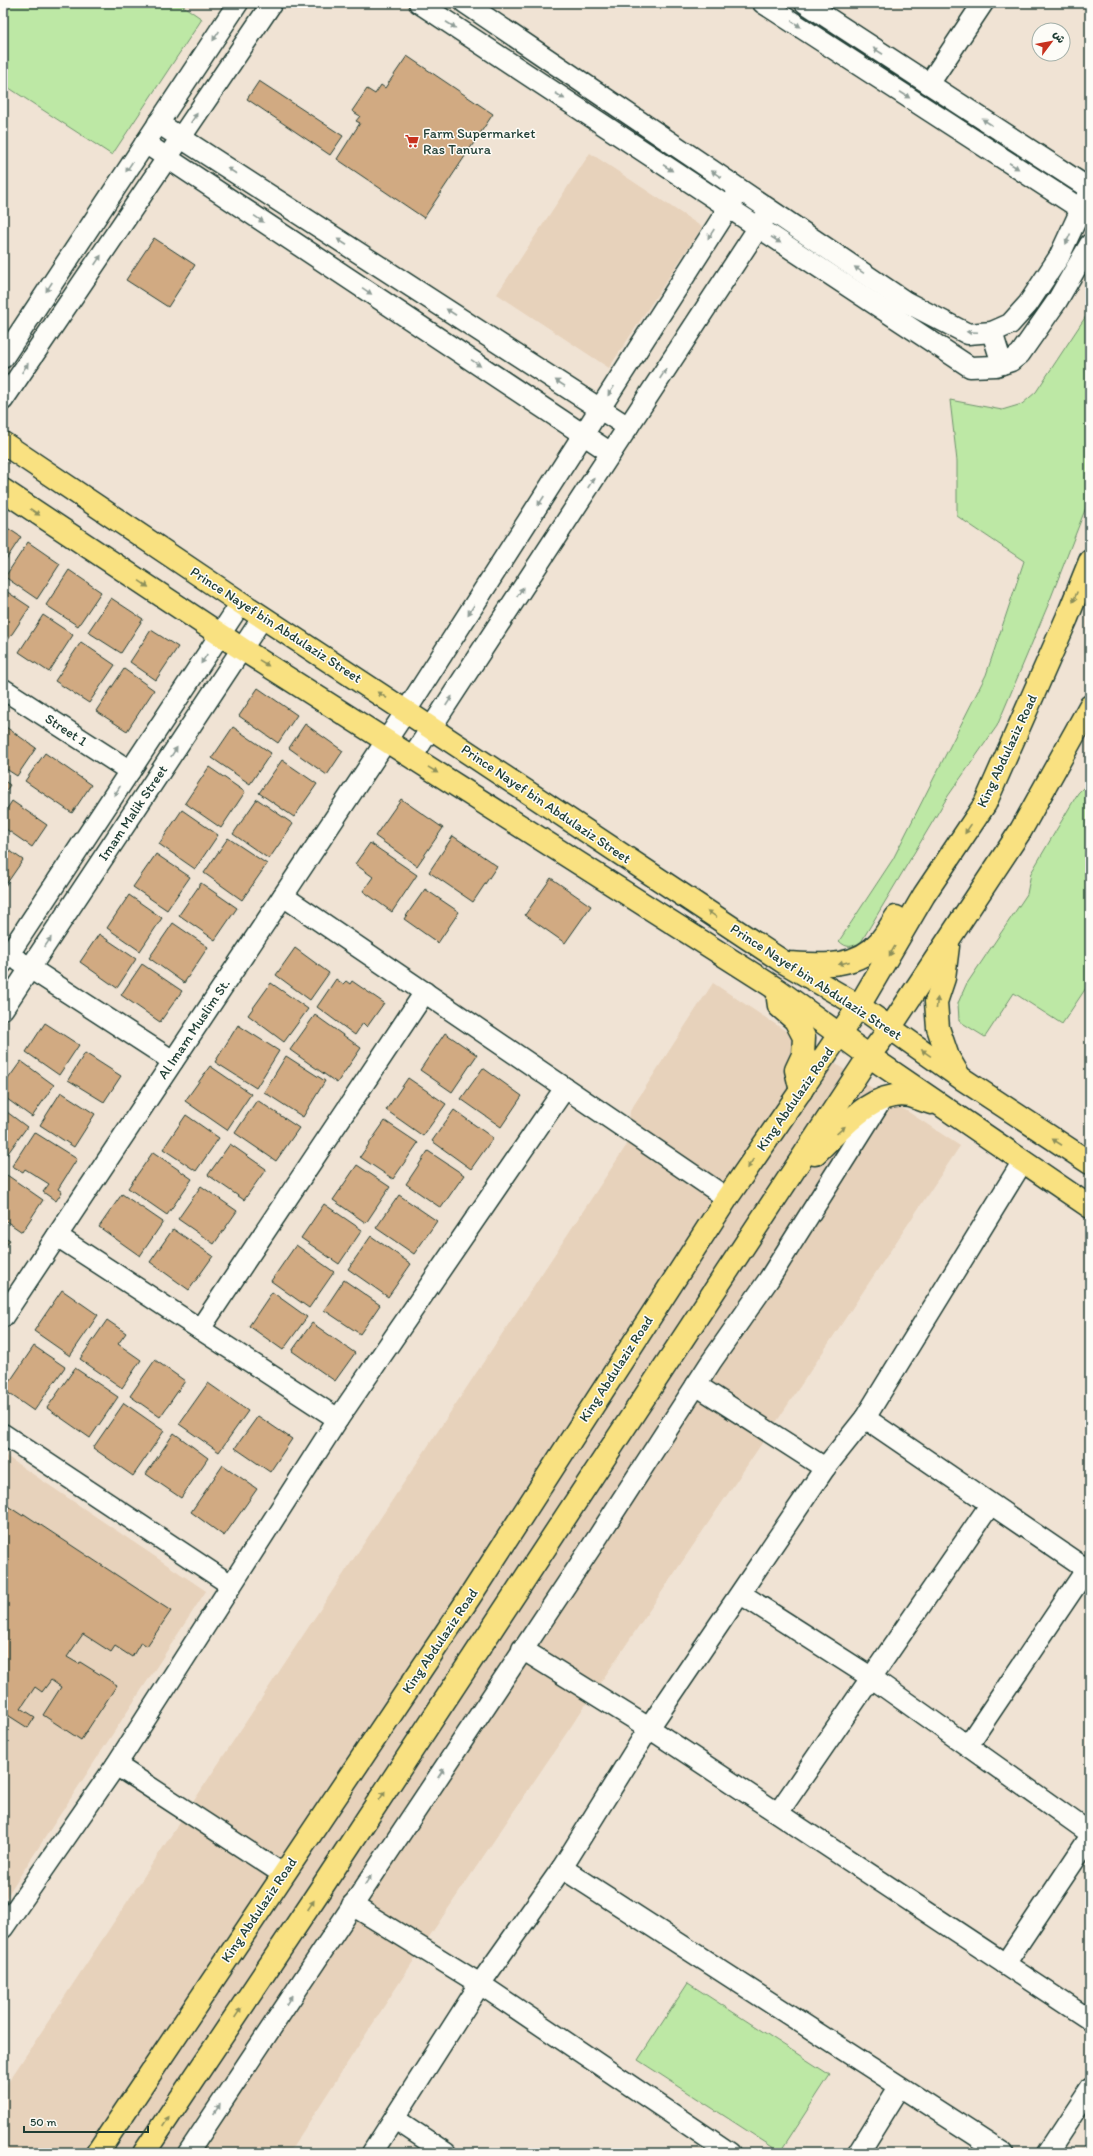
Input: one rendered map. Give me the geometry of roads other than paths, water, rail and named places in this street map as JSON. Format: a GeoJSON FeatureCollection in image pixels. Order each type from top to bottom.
{"type":"FeatureCollection","features":[{"type":"Feature","properties":{"kind":"main road","name":"Prince Nayef bin Abdulaziz Street"},"geometry":{"type":"LineString","coordinates":[[3,443],[241,604],[406,711],[785,963],[859,1006],[961,1078],[1090,1163]]}},
{"type":"Feature","properties":{"kind":"main road","name":"Prince Nayef bin Abdulaziz Street"},"geometry":{"type":"LineString","coordinates":[[3,490],[242,649],[778,990],[869,1056],[1090,1207]]}},
{"type":"Feature","properties":{"kind":"main road","name":"King Abdulaziz Road"},"geometry":{"type":"LineString","coordinates":[[97,2153],[469,1598],[727,1198],[840,1035],[859,1006],[924,895],[985,804],[1067,618],[1090,561]]}},
{"type":"Feature","properties":{"kind":"main road"},"geometry":{"type":"LineString","coordinates":[[144,2153],[331,1874],[869,1056],[890,1028],[1021,830],[1090,706]]}},
{"type":"Feature","properties":{"kind":"main road"},"geometry":{"type":"LineString","coordinates":[[785,963],[840,965],[867,953],[880,941],[901,909],[924,895]]}},
{"type":"Feature","properties":{"kind":"main road"},"geometry":{"type":"LineString","coordinates":[[949,940],[944,978],[936,1002],[938,1028],[946,1050],[961,1078]]}},
{"type":"Feature","properties":{"kind":"main road"},"geometry":{"type":"LineString","coordinates":[[778,990],[779,1006],[795,1020],[804,1037],[803,1055],[796,1070],[801,1091]]}},
{"type":"Feature","properties":{"kind":"main road"},"geometry":{"type":"LineString","coordinates":[[792,1175],[862,1111],[883,1098],[909,1096],[946,1108]]}},
{"type":"Feature","properties":{"kind":"street"},"geometry":{"type":"LineString","coordinates":[[3,358],[238,3]]}},
{"type":"Feature","properties":{"kind":"street"},"geometry":{"type":"LineString","coordinates":[[3,400],[272,3]]}},
{"type":"Feature","properties":{"kind":"street"},"geometry":{"type":"LineString","coordinates":[[419,3],[970,367],[1002,364],[1020,354],[1058,301],[1090,244]]}},
{"type":"Feature","properties":{"kind":"street"},"geometry":{"type":"LineString","coordinates":[[465,3],[906,302],[968,334],[992,332],[1010,324],[1028,304],[1086,212],[1090,190],[805,3]]}},
{"type":"Feature","properties":{"kind":"street"},"geometry":{"type":"LineString","coordinates":[[763,3],[1086,212]]}},
{"type":"Feature","properties":{"kind":"street"},"geometry":{"type":"LineString","coordinates":[[929,84],[983,3]]}},
{"type":"Feature","properties":{"kind":"street"},"geometry":{"type":"LineString","coordinates":[[158,123],[628,427]]}},
{"type":"Feature","properties":{"kind":"street"},"geometry":{"type":"LineString","coordinates":[[145,143],[611,453]]}},
{"type":"Feature","properties":{"kind":"street","name":"Al Imam Muslim St."},"geometry":{"type":"LineString","coordinates":[[3,1317],[406,711],[740,190]]}},
{"type":"Feature","properties":{"kind":"street"},"geometry":{"type":"LineString","coordinates":[[412,757],[770,210]]}},
{"type":"Feature","properties":{"kind":"street"},"geometry":{"type":"LineString","coordinates":[[992,332],[1002,364]]}},
{"type":"Feature","properties":{"kind":"street","name":"Imam Malik Street"},"geometry":{"type":"LineString","coordinates":[[6,958],[241,604]]}},
{"type":"Feature","properties":{"kind":"street","name":"Imam Malik Street"},"geometry":{"type":"LineString","coordinates":[[3,1009],[263,617]]}},
{"type":"Feature","properties":{"kind":"street","name":"Street 1"},"geometry":{"type":"LineString","coordinates":[[3,689],[130,771]]}},
{"type":"Feature","properties":{"kind":"street"},"geometry":{"type":"LineString","coordinates":[[283,896],[727,1198]]}},
{"type":"Feature","properties":{"kind":"street"},"geometry":{"type":"LineString","coordinates":[[6,958],[30,968],[173,1062]]}},
{"type":"Feature","properties":{"kind":"street"},"geometry":{"type":"LineString","coordinates":[[200,1329],[425,992]]}},
{"type":"Feature","properties":{"kind":"street"},"geometry":{"type":"LineString","coordinates":[[3,1928],[116,1764],[338,1419],[565,1088]]}},
{"type":"Feature","properties":{"kind":"street"},"geometry":{"type":"LineString","coordinates":[[188,2153],[352,1905],[423,1801],[696,1385],[769,1279],[883,1098]]}},
{"type":"Feature","properties":{"kind":"street"},"geometry":{"type":"LineString","coordinates":[[372,2153],[480,1984],[562,1868],[649,1728],[825,1468],[865,1418],[1023,1161]]}},
{"type":"Feature","properties":{"kind":"street"},"geometry":{"type":"LineString","coordinates":[[57,1236],[338,1419]]}},
{"type":"Feature","properties":{"kind":"street"},"geometry":{"type":"LineString","coordinates":[[696,1385],[825,1468]]}},
{"type":"Feature","properties":{"kind":"street"},"geometry":{"type":"LineString","coordinates":[[865,1418],[990,1505],[1088,1567],[968,1745]]}},
{"type":"Feature","properties":{"kind":"street"},"geometry":{"type":"LineString","coordinates":[[3,1434],[231,1585]]}},
{"type":"Feature","properties":{"kind":"street"},"geometry":{"type":"LineString","coordinates":[[778,1813],[990,1505]]}},
{"type":"Feature","properties":{"kind":"street"},"geometry":{"type":"LineString","coordinates":[[741,1594],[872,1678],[1090,1833]]}},
{"type":"Feature","properties":{"kind":"street"},"geometry":{"type":"LineString","coordinates":[[522,1648],[649,1728],[1090,2020]]}},
{"type":"Feature","properties":{"kind":"street"},"geometry":{"type":"LineString","coordinates":[[116,1764],[283,1874]]}},
{"type":"Feature","properties":{"kind":"street"},"geometry":{"type":"LineString","coordinates":[[1005,1964],[1090,1837]]}},
{"type":"Feature","properties":{"kind":"street"},"geometry":{"type":"LineString","coordinates":[[562,1868],[1003,2153]]}},
{"type":"Feature","properties":{"kind":"street"},"geometry":{"type":"LineString","coordinates":[[352,1905],[480,1984],[730,2153]]}},
{"type":"Feature","properties":{"kind":"street"},"geometry":{"type":"LineString","coordinates":[[858,2153],[899,2087]]}},
{"type":"Feature","properties":{"kind":"street"},"geometry":{"type":"LineString","coordinates":[[1046,2153],[1090,2088]]}},
{"type":"Feature","properties":{"kind":"street"},"geometry":{"type":"LineString","coordinates":[[395,2119],[446,2153]]}},
{"type":"Feature","properties":{"kind":"place","name":"Farm Supermarket Ras Tanura"},"geometry":{"type":"Point","coordinates":[412,141]}}]}
